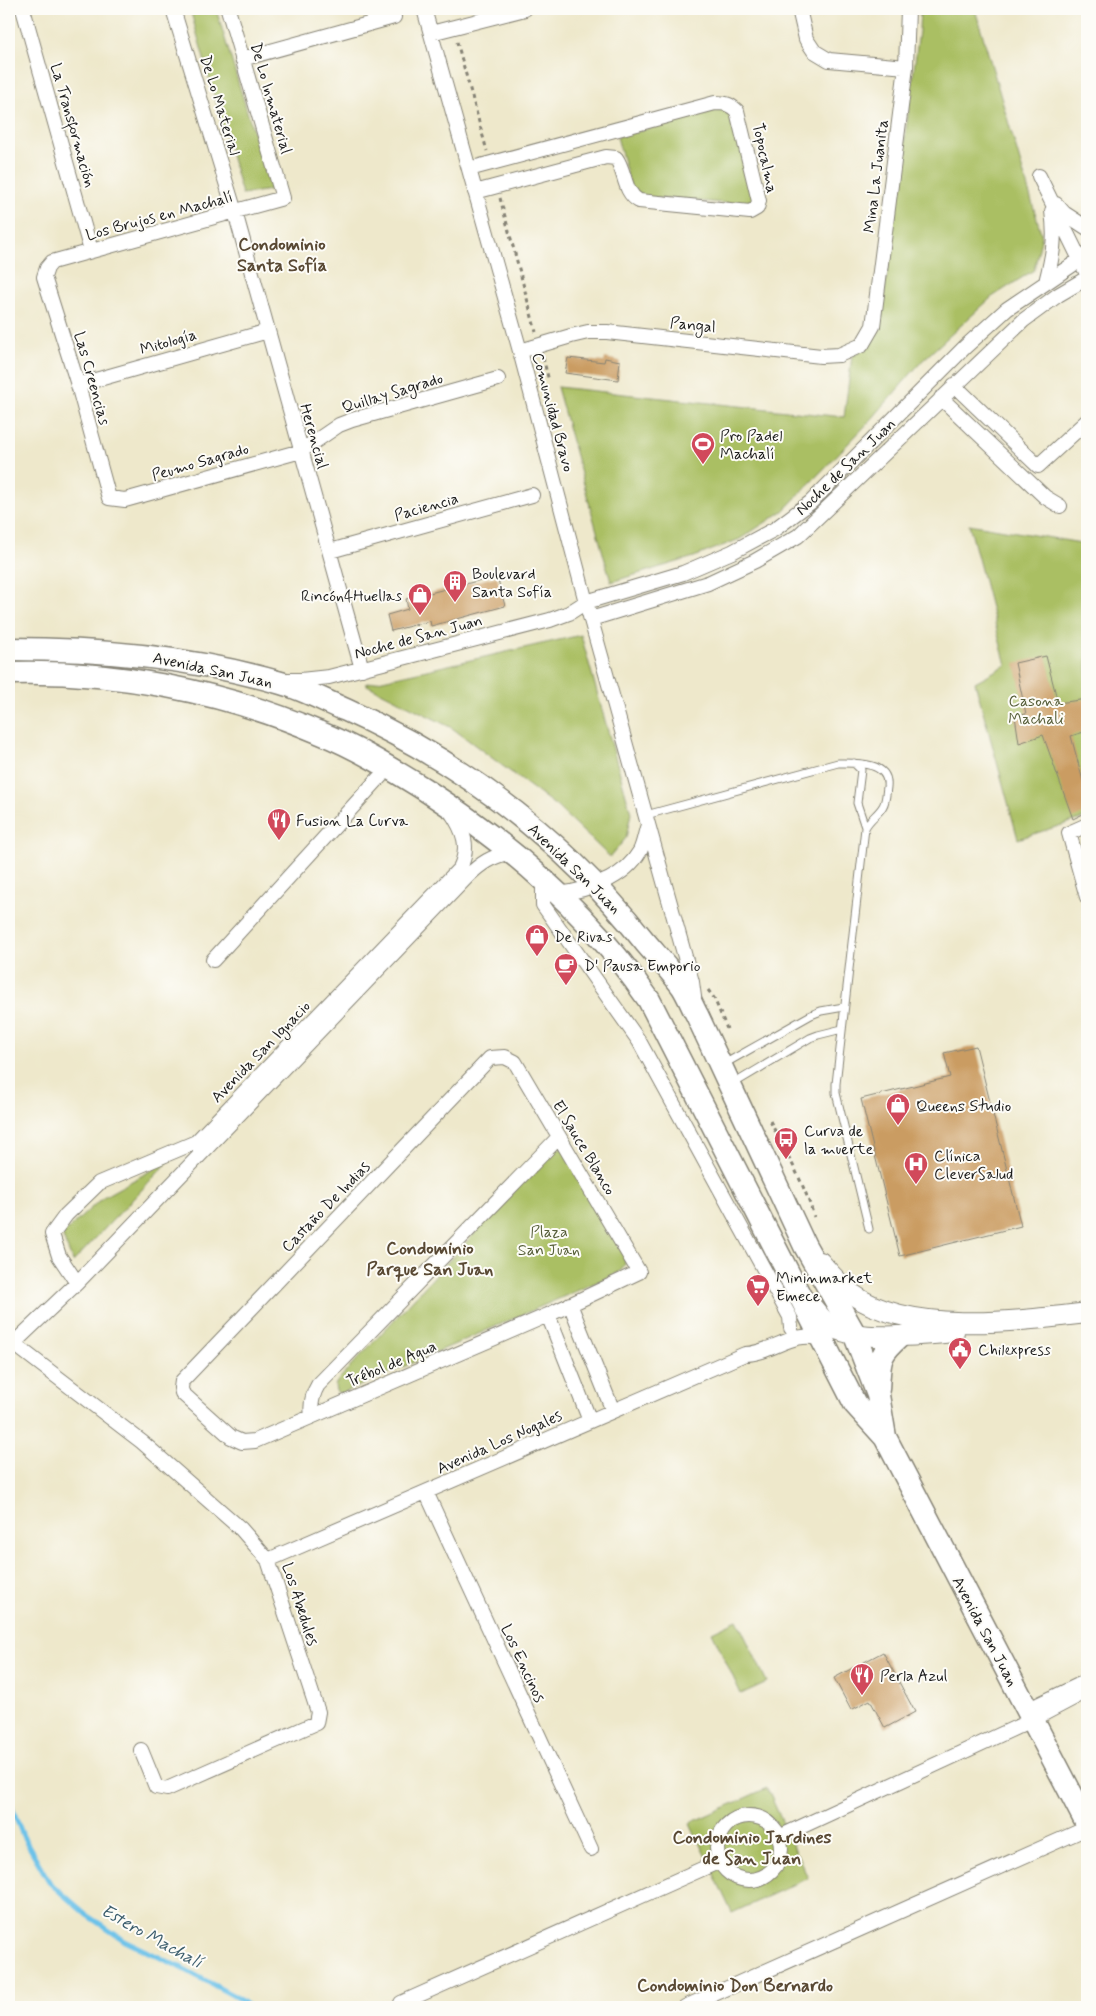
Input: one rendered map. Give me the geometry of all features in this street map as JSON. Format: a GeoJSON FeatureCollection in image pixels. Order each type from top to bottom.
{"type":"FeatureCollection","features":[{"type":"Feature","properties":{"kind":"main road","name":"Avenida San Juan"},"geometry":{"type":"LineString","coordinates":[[9,649],[52,649],[138,654],[230,669],[254,677],[283,683],[383,727],[469,777],[511,808],[598,885],[682,987],[698,1015],[805,1246],[854,1333],[878,1395],[885,1437]]}},
{"type":"Feature","properties":{"kind":"main road","name":"Avenida San Juan"},"geometry":{"type":"LineString","coordinates":[[9,673],[93,676],[146,683],[206,695],[265,712],[318,731],[365,753],[446,803],[512,852],[551,887],[607,945],[649,1000],[855,1404],[885,1437],[1087,1826]]}},
{"type":"Feature","properties":{"kind":"main road"},"geometry":{"type":"LineString","coordinates":[[805,1246],[838,1282],[853,1295],[887,1312],[920,1320],[1013,1322],[1087,1313]]}},
{"type":"Feature","properties":{"kind":"main road"},"geometry":{"type":"LineString","coordinates":[[800,1298],[828,1324],[843,1331],[854,1333],[899,1337],[984,1330],[1013,1322]]}},
{"type":"Feature","properties":{"kind":"main road"},"geometry":{"type":"LineString","coordinates":[[878,1395],[879,1367],[883,1352],[899,1337]]}},
{"type":"Feature","properties":{"kind":"street","name":"La Transformación"},"geometry":{"type":"LineString","coordinates":[[24,9],[91,251]]}},
{"type":"Feature","properties":{"kind":"street","name":"De Lo Material"},"geometry":{"type":"LineString","coordinates":[[173,9],[235,212]]}},
{"type":"Feature","properties":{"kind":"street","name":"De Lo Inmaterial"},"geometry":{"type":"LineString","coordinates":[[228,9],[283,198]]}},
{"type":"Feature","properties":{"kind":"street","name":"Comunidad Bravo"},"geometry":{"type":"LineString","coordinates":[[424,9],[520,351],[586,602],[692,982],[698,1015]]}},
{"type":"Feature","properties":{"kind":"street"},"geometry":{"type":"LineString","coordinates":[[431,33],[525,9]]}},
{"type":"Feature","properties":{"kind":"street"},"geometry":{"type":"LineString","coordinates":[[799,9],[806,39],[814,50],[829,60],[906,67]]}},
{"type":"Feature","properties":{"kind":"street","name":"Mina La Juanita"},"geometry":{"type":"LineString","coordinates":[[862,345],[874,326],[906,67],[908,9]]}},
{"type":"Feature","properties":{"kind":"street"},"geometry":{"type":"LineString","coordinates":[[242,59],[394,17]]}},
{"type":"Feature","properties":{"kind":"street","name":"Topocalma"},"geometry":{"type":"LineString","coordinates":[[469,169],[715,103],[724,103],[737,111],[759,201],[757,208],[750,212],[638,200],[628,191],[621,165],[616,158],[606,157],[475,192]]}},
{"type":"Feature","properties":{"kind":"street"},"geometry":{"type":"LineString","coordinates":[[1039,176],[1084,257],[1087,276]]}},
{"type":"Feature","properties":{"kind":"street","name":"Los Brujos en Machalí"},"geometry":{"type":"LineString","coordinates":[[47,268],[52,262],[283,198]]}},
{"type":"Feature","properties":{"kind":"street"},"geometry":{"type":"LineString","coordinates":[[1050,198],[1064,213],[1087,228]]}},
{"type":"Feature","properties":{"kind":"street"},"geometry":{"type":"LineString","coordinates":[[1046,282],[1053,256],[1055,234],[1050,198]]}},
{"type":"Feature","properties":{"kind":"street","name":"Herencial"},"geometry":{"type":"LineString","coordinates":[[235,212],[362,669]]}},
{"type":"Feature","properties":{"kind":"street","name":"Noche de San Juan"},"geometry":{"type":"LineString","coordinates":[[254,677],[301,680],[329,677],[550,620],[569,613],[586,602],[683,573],[732,552],[775,529],[811,502],[965,347],[1008,308],[1084,257]]}},
{"type":"Feature","properties":{"kind":"street","name":"Las Creencias"},"geometry":{"type":"LineString","coordinates":[[47,268],[44,277],[78,385],[108,498]]}},
{"type":"Feature","properties":{"kind":"street","name":"Noche de San Juan"},"geometry":{"type":"LineString","coordinates":[[591,619],[708,583],[755,562],[798,536],[1024,320],[1087,276]]}},
{"type":"Feature","properties":{"kind":"street","name":"Mitología"},"geometry":{"type":"LineString","coordinates":[[78,385],[268,331]]}},
{"type":"Feature","properties":{"kind":"street","name":"Pangal"},"geometry":{"type":"LineString","coordinates":[[520,351],[588,332],[607,332],[821,356],[839,355],[862,345]]}},
{"type":"Feature","properties":{"kind":"street","name":"Quillay Sagrado"},"geometry":{"type":"LineString","coordinates":[[302,451],[339,425],[352,420],[498,379]]}},
{"type":"Feature","properties":{"kind":"street"},"geometry":{"type":"LineString","coordinates":[[954,385],[1038,466]]}},
{"type":"Feature","properties":{"kind":"street"},"geometry":{"type":"LineString","coordinates":[[941,398],[1045,496],[1060,506]]}},
{"type":"Feature","properties":{"kind":"street"},"geometry":{"type":"LineString","coordinates":[[1033,484],[1034,474],[1038,466],[1087,421]]}},
{"type":"Feature","properties":{"kind":"street","name":"Peumo Sagrado"},"geometry":{"type":"LineString","coordinates":[[108,498],[125,500],[302,451]]}},
{"type":"Feature","properties":{"kind":"street","name":"Paciencia"},"geometry":{"type":"LineString","coordinates":[[330,551],[532,495]]}},
{"type":"Feature","properties":{"kind":"street"},"geometry":{"type":"LineString","coordinates":[[213,960],[389,767]]}},
{"type":"Feature","properties":{"kind":"street","name":"Avenida San Ignacio"},"geometry":{"type":"LineString","coordinates":[[341,1001],[460,868],[465,856],[464,842],[460,826],[446,803]]}},
{"type":"Feature","properties":{"kind":"street"},"geometry":{"type":"LineString","coordinates":[[551,887],[582,891],[598,885],[624,869],[640,851],[647,819]]}},
{"type":"Feature","properties":{"kind":"street"},"geometry":{"type":"LineString","coordinates":[[1087,825],[1069,832],[1087,897]]}},
{"type":"Feature","properties":{"kind":"street","name":"Avenida San Ignacio"},"geometry":{"type":"LineString","coordinates":[[11,1342],[78,1283],[201,1147],[341,1001],[480,864],[492,857],[512,852]]}},
{"type":"Feature","properties":{"kind":"street","name":"Avenida San Juan"},"geometry":{"type":"LineString","coordinates":[[551,887],[543,905],[638,1041],[790,1317],[791,1328]]}},
{"type":"Feature","properties":{"kind":"street","name":"El Sauce Blanco"},"geometry":{"type":"LineString","coordinates":[[490,1058],[505,1057],[514,1062],[639,1272]]}},
{"type":"Feature","properties":{"kind":"street","name":"Castaño De Indias"},"geometry":{"type":"LineString","coordinates":[[185,1378],[490,1058]]}},
{"type":"Feature","properties":{"kind":"street"},"geometry":{"type":"LineString","coordinates":[[312,1416],[310,1405],[313,1393],[318,1385],[559,1137]]}},
{"type":"Feature","properties":{"kind":"street","name":"Avenida San Ignacio"},"geometry":{"type":"LineString","coordinates":[[78,1283],[59,1256],[52,1234],[66,1215],[99,1183],[201,1147]]}},
{"type":"Feature","properties":{"kind":"street","name":"Trébol de Agua"},"geometry":{"type":"LineString","coordinates":[[185,1378],[181,1384],[182,1393],[231,1437],[242,1442],[255,1441],[548,1315],[639,1272]]}},
{"type":"Feature","properties":{"kind":"street","name":"Avenida Los Nogales"},"geometry":{"type":"LineString","coordinates":[[745,1354],[749,1348],[780,1335],[799,1320],[800,1298]]}},
{"type":"Feature","properties":{"kind":"street"},"geometry":{"type":"LineString","coordinates":[[570,1304],[613,1411]]}},
{"type":"Feature","properties":{"kind":"street"},"geometry":{"type":"LineString","coordinates":[[548,1315],[590,1421]]}},
{"type":"Feature","properties":{"kind":"street","name":"Avenida Los Nogales"},"geometry":{"type":"LineString","coordinates":[[268,1560],[745,1354],[752,1354],[805,1336],[821,1339]]}},
{"type":"Feature","properties":{"kind":"street","name":"Los Abedules"},"geometry":{"type":"LineString","coordinates":[[11,1342],[142,1442],[241,1529],[268,1560],[318,1712],[316,1723],[167,1788],[156,1787],[141,1750]]}},
{"type":"Feature","properties":{"kind":"street","name":"Los Encinos"},"geometry":{"type":"LineString","coordinates":[[426,1492],[592,1849]]}},
{"type":"Feature","properties":{"kind":"street"},"geometry":{"type":"LineString","coordinates":[[1029,1715],[1087,1681]]}},
{"type":"Feature","properties":{"kind":"street"},"geometry":{"type":"LineString","coordinates":[[779,1837],[1029,1715],[1087,1691]]}},
{"type":"Feature","properties":{"kind":"street"},"geometry":{"type":"LineString","coordinates":[[740,1818],[759,1818],[769,1823],[779,1837],[780,1858],[772,1871],[765,1876],[754,1880],[739,1878],[732,1875],[720,1861],[718,1844],[722,1832],[730,1823],[740,1818]]}},
{"type":"Feature","properties":{"kind":"street"},"geometry":{"type":"LineString","coordinates":[[685,2007],[1087,1826]]}},
{"type":"Feature","properties":{"kind":"street"},"geometry":{"type":"LineString","coordinates":[[401,2003],[720,1861]]}},
{"type":"Feature","properties":{"kind":"lane"},"geometry":{"type":"LineString","coordinates":[[647,819],[821,766],[853,763],[880,768],[885,775],[888,783],[885,801],[882,808],[869,820],[865,828],[836,1093],[869,1229]]}},
{"type":"Feature","properties":{"kind":"lane"},"geometry":{"type":"LineString","coordinates":[[853,763],[861,770],[857,803],[865,828]]}},
{"type":"Feature","properties":{"kind":"lane"},"geometry":{"type":"LineString","coordinates":[[721,1065],[810,1015],[844,1007]]}},
{"type":"Feature","properties":{"kind":"lane"},"geometry":{"type":"LineString","coordinates":[[730,1086],[810,1038],[842,1029]]}},
{"type":"Feature","properties":{"kind":"green space"},"geometry":{"type":"Polygon","coordinates":[[[190,9],[216,9],[271,190],[242,194],[190,9]]]}},
{"type":"Feature","properties":{"kind":"green space"},"geometry":{"type":"Polygon","coordinates":[[[920,9],[975,9],[1042,236],[1034,270],[992,297],[922,361],[871,420],[783,511],[740,539],[694,557],[611,582],[557,387],[844,417],[852,356],[871,342],[881,320],[919,31],[920,9]]]}},
{"type":"Feature","properties":{"kind":"green space"},"geometry":{"type":"Polygon","coordinates":[[[721,109],[735,116],[755,198],[752,205],[641,197],[632,192],[617,137],[721,109]]]}},
{"type":"Feature","properties":{"kind":"green space","name":"Casona Machali"},"geometry":{"type":"Polygon","coordinates":[[[969,524],[1087,544],[1087,817],[1018,839],[975,682],[1006,665],[969,524]]]}},
{"type":"Feature","properties":{"kind":"green space"},"geometry":{"type":"Polygon","coordinates":[[[581,635],[631,813],[626,838],[610,857],[556,806],[452,728],[365,684],[581,635]]]}},
{"type":"Feature","properties":{"kind":"green space","name":"Plaza San Juan"},"geometry":{"type":"Polygon","coordinates":[[[557,1148],[566,1150],[625,1256],[625,1264],[620,1272],[341,1394],[336,1391],[335,1385],[339,1379],[549,1153],[557,1148]]]}},
{"type":"Feature","properties":{"kind":"green space"},"geometry":{"type":"Polygon","coordinates":[[[170,1160],[73,1262],[62,1235],[103,1197],[170,1160]]]}},
{"type":"Feature","properties":{"kind":"green space"},"geometry":{"type":"Polygon","coordinates":[[[737,1620],[767,1682],[741,1694],[712,1632],[737,1620]]]}},
{"type":"Feature","properties":{"kind":"green space"},"geometry":{"type":"Polygon","coordinates":[[[767,1788],[808,1878],[732,1913],[690,1823],[767,1788]]]}},
{"type":"Feature","properties":{"kind":"building"},"geometry":{"type":"Polygon","coordinates":[[[568,358],[604,362],[605,358],[620,361],[618,380],[565,373],[568,358]]]}},
{"type":"Feature","properties":{"kind":"building","name":"Boulevard Santa Sofía"},"geometry":{"type":"Polygon","coordinates":[[[497,576],[505,606],[431,626],[430,621],[391,631],[387,615],[408,609],[406,599],[497,576]]]}},
{"type":"Feature","properties":{"kind":"building"},"geometry":{"type":"Polygon","coordinates":[[[1046,656],[1058,703],[1087,699],[1087,731],[1071,736],[1083,781],[1087,780],[1087,812],[1073,819],[1043,735],[1019,743],[1015,716],[1026,714],[1015,663],[1046,656]]]}},
{"type":"Feature","properties":{"kind":"building"},"geometry":{"type":"Polygon","coordinates":[[[976,1046],[1021,1226],[900,1256],[861,1099],[950,1077],[944,1053],[976,1046]]]}},
{"type":"Feature","properties":{"kind":"building"},"geometry":{"type":"Polygon","coordinates":[[[883,1652],[915,1712],[885,1728],[870,1700],[851,1710],[834,1678],[883,1652]]]}},
{"type":"Feature","properties":{"kind":"waterway","name":"Estero Machalí"},"geometry":{"type":"LineString","coordinates":[[9,1800],[23,1836],[50,1883],[88,1916],[125,1941],[180,1967],[236,1997],[249,2007]]}},
{"type":"Feature","properties":{"kind":"place","name":"Pro Padel Machalí"},"geometry":{"type":"Point","coordinates":[703,465]}},
{"type":"Feature","properties":{"kind":"place","name":"Boulevard Santa Sofía"},"geometry":{"type":"Point","coordinates":[455,603]}},
{"type":"Feature","properties":{"kind":"place","name":"Rincón4Huellas"},"geometry":{"type":"Point","coordinates":[420,616]}},
{"type":"Feature","properties":{"kind":"place","name":"Fusion La Curva"},"geometry":{"type":"Point","coordinates":[279,841]}},
{"type":"Feature","properties":{"kind":"place","name":"De Rivas"},"geometry":{"type":"Point","coordinates":[537,957]}},
{"type":"Feature","properties":{"kind":"place","name":"D' Pausa Emporio"},"geometry":{"type":"Point","coordinates":[566,986]}},
{"type":"Feature","properties":{"kind":"place","name":"Queens Studio"},"geometry":{"type":"Point","coordinates":[898,1126]}},
{"type":"Feature","properties":{"kind":"place","name":"Curva de la muerte"},"geometry":{"type":"Point","coordinates":[786,1160]}},
{"type":"Feature","properties":{"kind":"place","name":"Clínica CleverSalud"},"geometry":{"type":"Point","coordinates":[916,1185]}},
{"type":"Feature","properties":{"kind":"place","name":"Mininmarket Emece"},"geometry":{"type":"Point","coordinates":[758,1307]}},
{"type":"Feature","properties":{"kind":"place","name":"Chilexpress"},"geometry":{"type":"Point","coordinates":[960,1370]}},
{"type":"Feature","properties":{"kind":"place","name":"Perla Azul"},"geometry":{"type":"Point","coordinates":[862,1696]}},
{"type":"Feature","properties":{"kind":"district","name":"Condominio Santa Sofía"},"geometry":{"type":"Point","coordinates":[282,254]}},
{"type":"Feature","properties":{"kind":"district","name":"Condominio Parque San Juan"},"geometry":{"type":"Point","coordinates":[430,1258]}},
{"type":"Feature","properties":{"kind":"district","name":"Condominio Jardines de San Juan"},"geometry":{"type":"Point","coordinates":[752,1847]}},
{"type":"Feature","properties":{"kind":"district","name":"Condominio Don Bernardo"},"geometry":{"type":"Point","coordinates":[735,1985]}}]}
